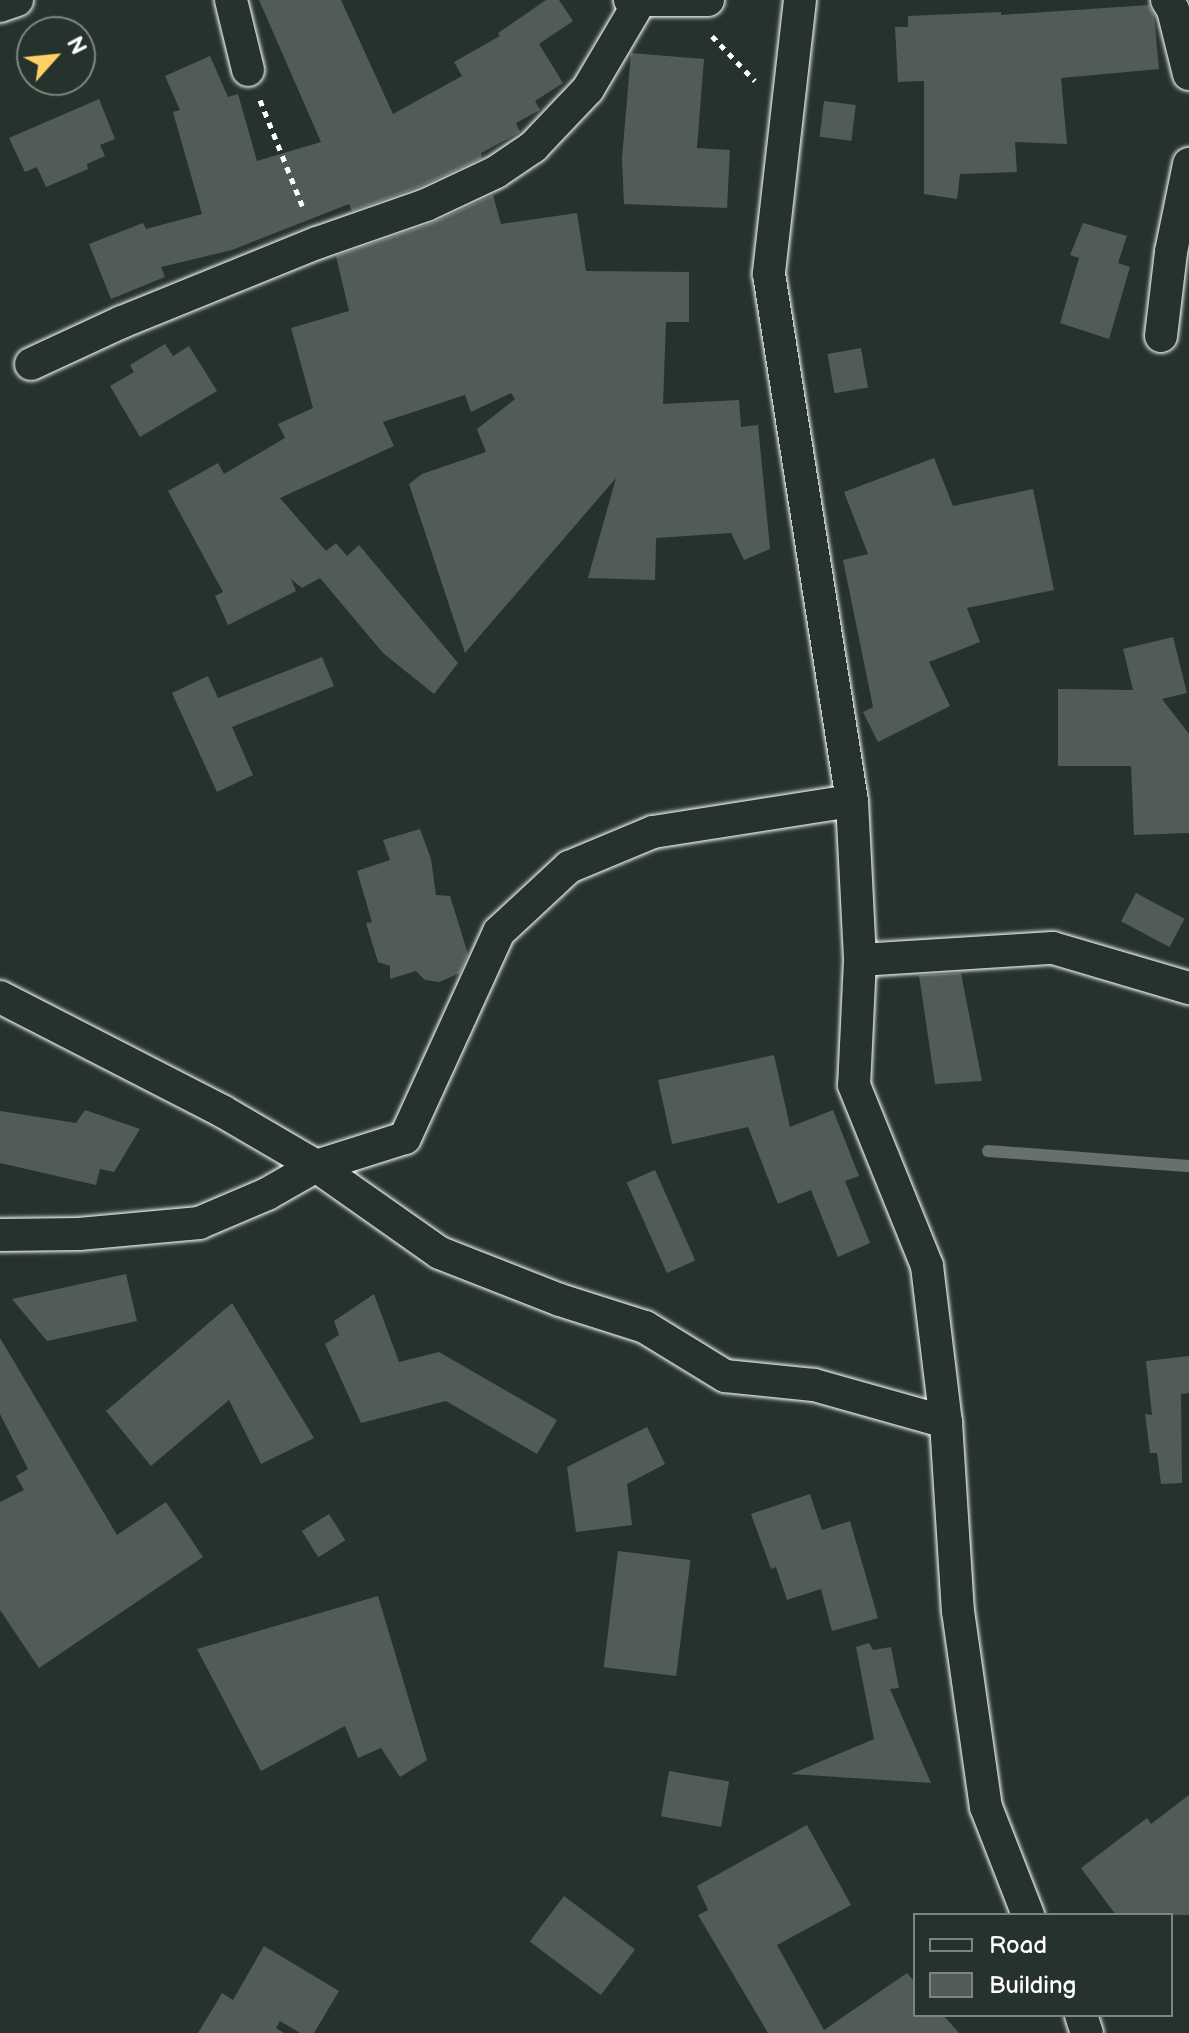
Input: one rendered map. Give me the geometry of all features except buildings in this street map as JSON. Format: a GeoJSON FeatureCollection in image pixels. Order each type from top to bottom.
{"type":"FeatureCollection","features":[{"type":"Feature","properties":{"kind":"street"},"geometry":{"type":"LineString","coordinates":[[0,6],[17,0]]}},
{"type":"Feature","properties":{"kind":"street"},"geometry":{"type":"LineString","coordinates":[[231,0],[248,70]]}},
{"type":"Feature","properties":{"kind":"street"},"geometry":{"type":"LineString","coordinates":[[31,364],[122,322],[317,243],[426,205],[496,172],[533,147],[588,89],[635,1],[708,0]]}},
{"type":"Feature","properties":{"kind":"street"},"geometry":{"type":"LineString","coordinates":[[800,0],[784,120],[769,274],[852,801],[860,960],[854,1085],[927,1266],[946,1422],[958,1611],[986,1807],[1027,1913]]}},
{"type":"Feature","properties":{"kind":"street"},"geometry":{"type":"LineString","coordinates":[[1167,0],[1173,10],[1189,74]]}},
{"type":"Feature","properties":{"kind":"street"},"geometry":{"type":"LineString","coordinates":[[1161,336],[1171,252],[1189,164]]}},
{"type":"Feature","properties":{"kind":"street"},"geometry":{"type":"LineString","coordinates":[[0,1235],[79,1234],[199,1223],[267,1194],[316,1166],[405,1138],[499,932],[569,867],[653,832],[852,801]]}},
{"type":"Feature","properties":{"kind":"street"},"geometry":{"type":"LineString","coordinates":[[860,960],[1053,948],[1189,988]]}},
{"type":"Feature","properties":{"kind":"street"},"geometry":{"type":"LineString","coordinates":[[0,997],[222,1111],[316,1166],[440,1253],[560,1300],[645,1327],[725,1376],[814,1385],[946,1422]]}},
{"type":"Feature","properties":{"kind":"path"},"geometry":{"type":"LineString","coordinates":[[702,31],[714,37],[751,77],[784,120]]}},
{"type":"Feature","properties":{"kind":"path"},"geometry":{"type":"LineString","coordinates":[[248,70],[317,243]]}},
{"type":"Feature","properties":{"kind":"waterway"},"geometry":{"type":"LineString","coordinates":[[988,1151],[1189,1166]]}}]}
